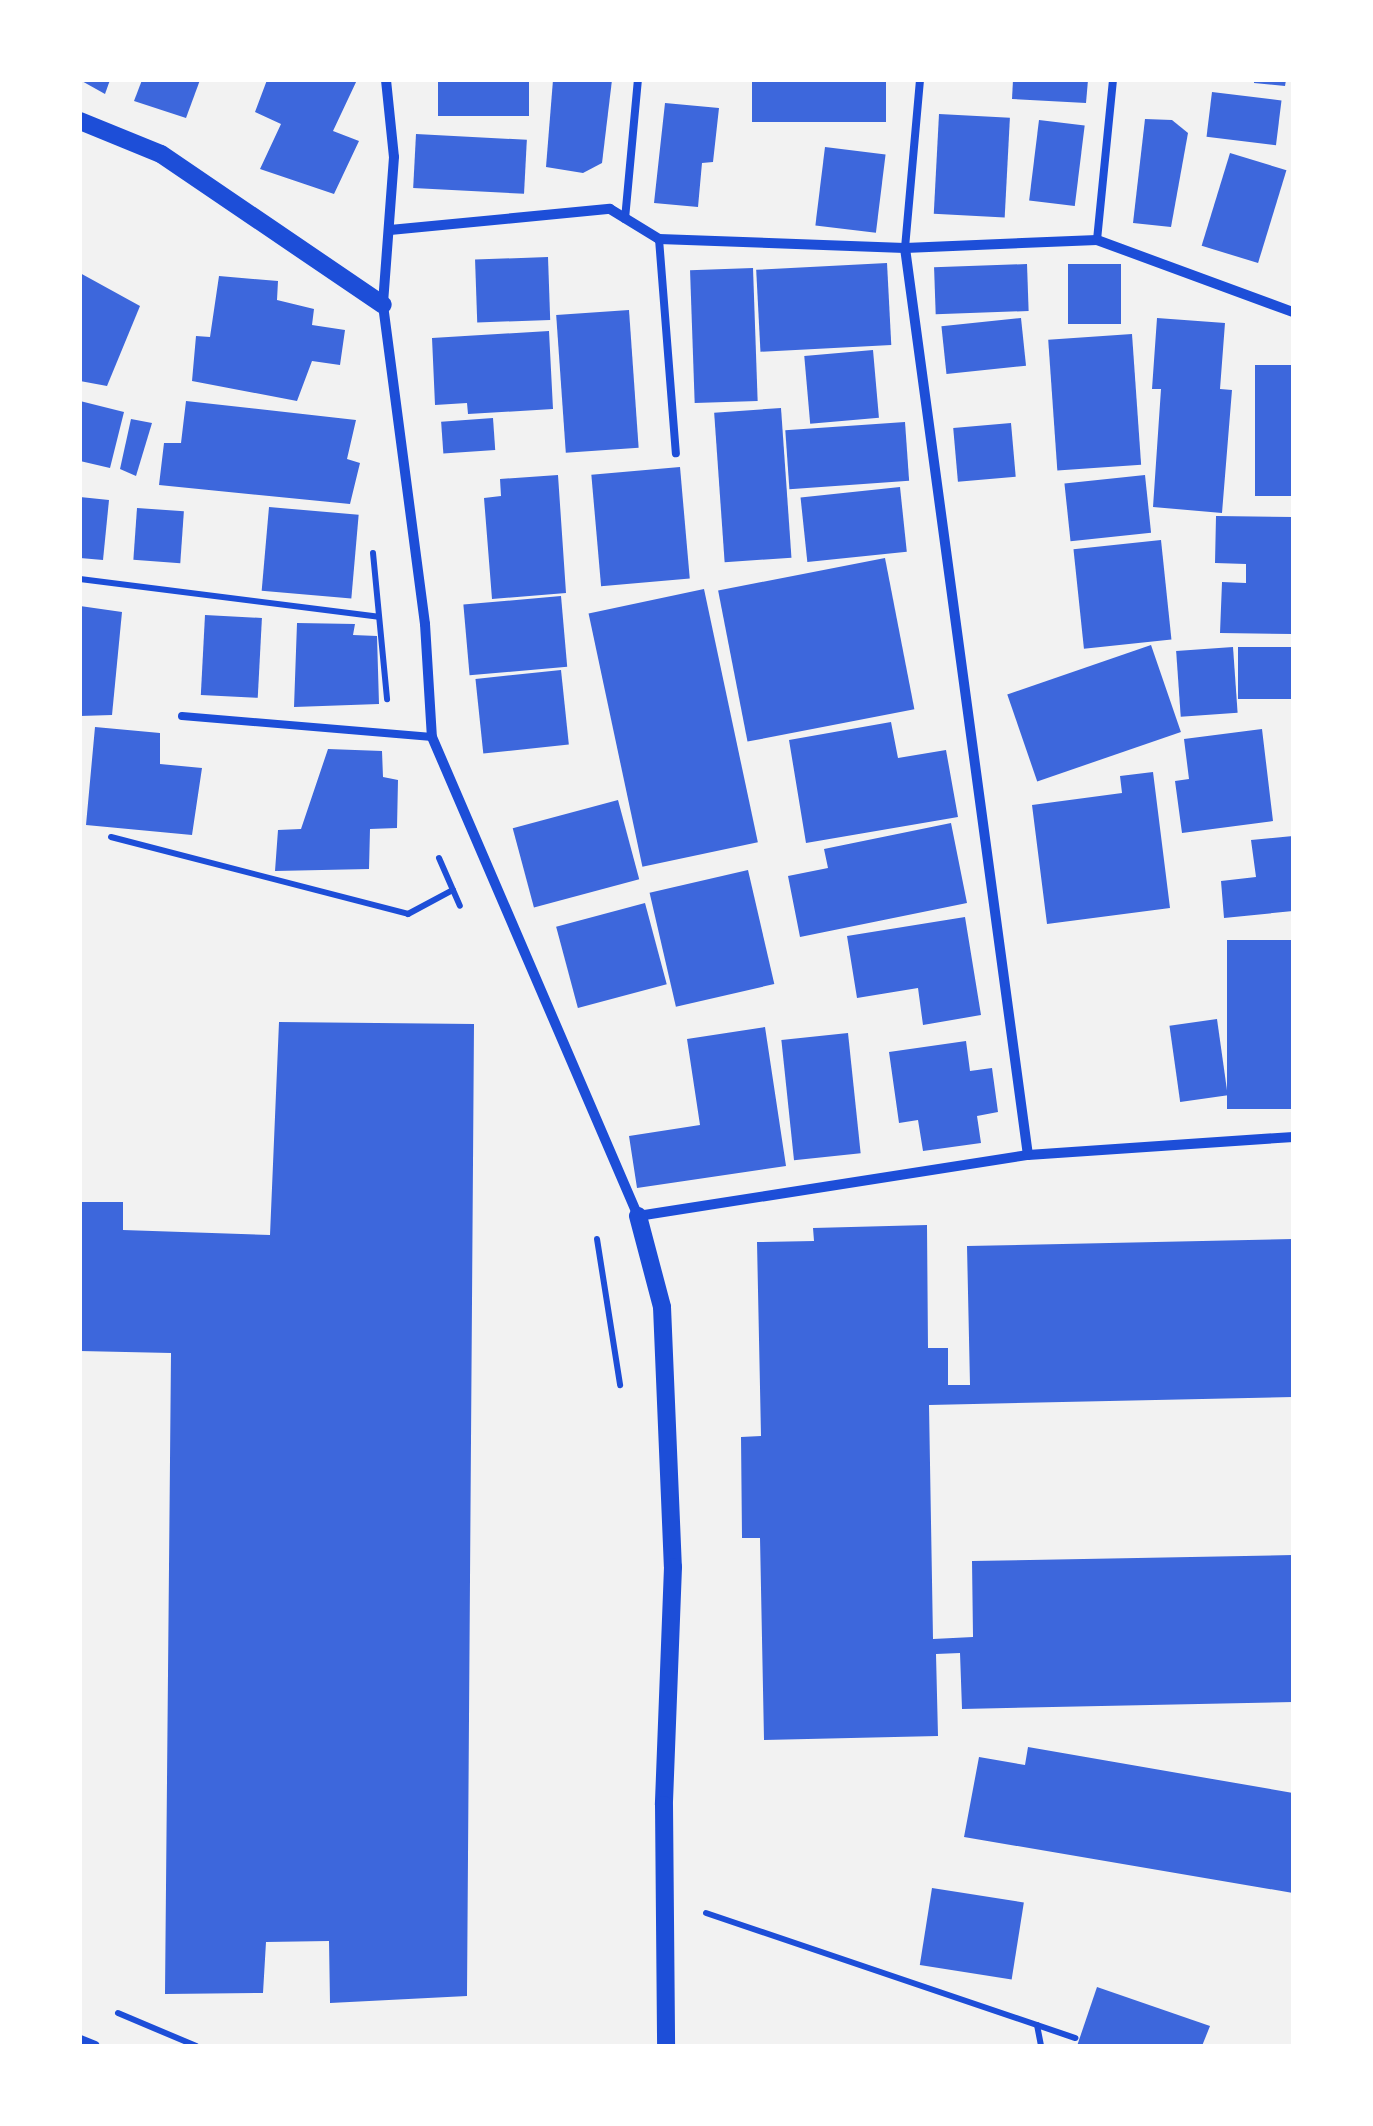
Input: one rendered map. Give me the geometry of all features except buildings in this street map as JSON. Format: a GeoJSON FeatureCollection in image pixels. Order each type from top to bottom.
{"type":"FeatureCollection","features":[{"type":"Feature","properties":{"kind":"street"},"geometry":{"type":"LineString","coordinates":[[386,80],[394,157],[383,305],[425,624],[432,737],[638,1216],[662,1307],[673,1567],[666,2046]]}},
{"type":"Feature","properties":{"kind":"street"},"geometry":{"type":"LineString","coordinates":[[80,121],[161,154],[383,305]]}},
{"type":"Feature","properties":{"kind":"street"},"geometry":{"type":"LineString","coordinates":[[390,230],[610,209],[659,239],[905,248],[1098,240],[1293,312]]}},
{"type":"Feature","properties":{"kind":"street"},"geometry":{"type":"LineString","coordinates":[[905,248],[1028,1155]]}},
{"type":"Feature","properties":{"kind":"street"},"geometry":{"type":"LineString","coordinates":[[638,1216],[1028,1155],[1293,1137]]}},
{"type":"Feature","properties":{"kind":"street"},"geometry":{"type":"LineString","coordinates":[[80,2040],[95,2046]]}},
{"type":"Feature","properties":{"kind":"lane"},"geometry":{"type":"LineString","coordinates":[[625,218],[638,80]]}},
{"type":"Feature","properties":{"kind":"lane"},"geometry":{"type":"LineString","coordinates":[[905,248],[920,80]]}},
{"type":"Feature","properties":{"kind":"lane"},"geometry":{"type":"LineString","coordinates":[[1098,240],[1113,80]]}},
{"type":"Feature","properties":{"kind":"lane"},"geometry":{"type":"LineString","coordinates":[[659,239],[676,453]]}},
{"type":"Feature","properties":{"kind":"lane"},"geometry":{"type":"LineString","coordinates":[[182,716],[432,737]]}},
{"type":"Feature","properties":{"kind":"path"},"geometry":{"type":"LineString","coordinates":[[373,543],[391,734]]}},
{"type":"Feature","properties":{"kind":"path"},"geometry":{"type":"LineString","coordinates":[[80,579],[425,624]]}},
{"type":"Feature","properties":{"kind":"path"},"geometry":{"type":"LineString","coordinates":[[111,837],[408,914],[490,872]]}},
{"type":"Feature","properties":{"kind":"path"},"geometry":{"type":"LineString","coordinates":[[431,838],[451,891],[470,922]]}},
{"type":"Feature","properties":{"kind":"path"},"geometry":{"type":"LineString","coordinates":[[596,1233],[622,1398]]}},
{"type":"Feature","properties":{"kind":"path"},"geometry":{"type":"LineString","coordinates":[[666,1900],[1075,2038]]}},
{"type":"Feature","properties":{"kind":"path"},"geometry":{"type":"LineString","coordinates":[[113,2012],[196,2046]]}},
{"type":"Feature","properties":{"kind":"path"},"geometry":{"type":"LineString","coordinates":[[1038,2025],[1041,2046]]}}]}
